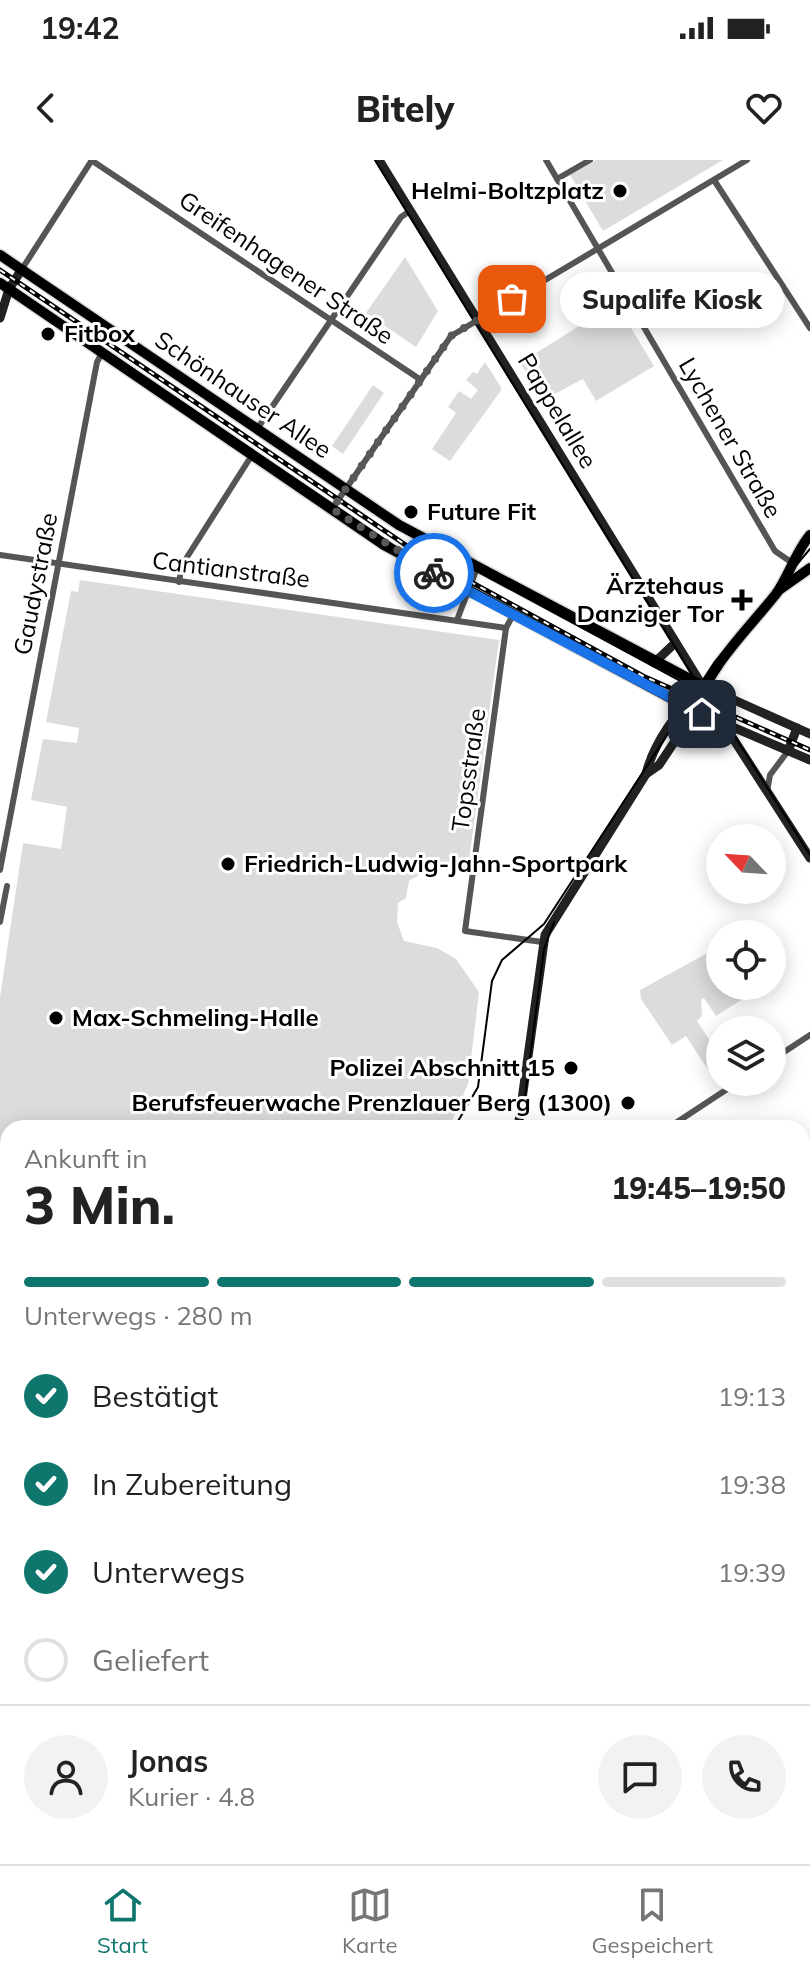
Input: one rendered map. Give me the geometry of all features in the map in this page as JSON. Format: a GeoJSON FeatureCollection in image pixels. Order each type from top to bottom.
{"type":"FeatureCollection","features":[{"type":"Feature","properties":{"kind":"main road","name":"Schönhauser Allee"},"geometry":{"type":"LineString","coordinates":[[0,255],[399,525],[654,663],[703,686]]}},
{"type":"Feature","properties":{"kind":"main road","name":"Schönhauser Allee"},"geometry":{"type":"LineString","coordinates":[[4,286],[403,557],[695,711]]}},
{"type":"Feature","properties":{"kind":"main road"},"geometry":{"type":"LineString","coordinates":[[695,711],[703,686],[778,590],[791,562],[810,535]]}},
{"type":"Feature","properties":{"kind":"main road"},"geometry":{"type":"LineString","coordinates":[[778,590],[808,572]]}},
{"type":"Feature","properties":{"kind":"street"},"geometry":{"type":"LineString","coordinates":[[0,318],[4,286],[22,269],[92,160]]}},
{"type":"Feature","properties":{"kind":"street","name":"Greifenhagener Straße"},"geometry":{"type":"LineString","coordinates":[[92,160],[421,380]]}},
{"type":"Feature","properties":{"kind":"street","name":"Pappelallee"},"geometry":{"type":"LineString","coordinates":[[379,160],[674,644],[703,686]]}},
{"type":"Feature","properties":{"kind":"street","name":"Lychener Straße"},"geometry":{"type":"LineString","coordinates":[[546,160],[775,551],[791,562]]}},
{"type":"Feature","properties":{"kind":"street"},"geometry":{"type":"LineString","coordinates":[[557,179],[590,160]]}},
{"type":"Feature","properties":{"kind":"street"},"geometry":{"type":"LineString","coordinates":[[332,509],[451,336],[747,160]]}},
{"type":"Feature","properties":{"kind":"street"},"geometry":{"type":"LineString","coordinates":[[714,180],[810,328]]}},
{"type":"Feature","properties":{"kind":"street"},"geometry":{"type":"LineString","coordinates":[[257,429],[401,217],[410,211]]}},
{"type":"Feature","properties":{"kind":"street","name":"Gaudystraße"},"geometry":{"type":"LineString","coordinates":[[0,870],[97,362],[102,353]]}},
{"type":"Feature","properties":{"kind":"street"},"geometry":{"type":"LineString","coordinates":[[179,582],[182,565],[252,455]]}},
{"type":"Feature","properties":{"kind":"street","name":"Cantianstraße"},"geometry":{"type":"LineString","coordinates":[[0,555],[506,628]]}},
{"type":"Feature","properties":{"kind":"street"},"geometry":{"type":"LineString","coordinates":[[457,620],[477,568]]}},
{"type":"Feature","properties":{"kind":"street","name":"Topsstraße"},"geometry":{"type":"LineString","coordinates":[[513,615],[506,628],[465,931],[542,942]]}},
{"type":"Feature","properties":{"kind":"street"},"geometry":{"type":"LineString","coordinates":[[654,663],[674,644]]}},
{"type":"Feature","properties":{"kind":"street"},"geometry":{"type":"LineString","coordinates":[[519,1120],[542,942],[551,921],[646,774],[650,756],[683,705],[703,686]]}},
{"type":"Feature","properties":{"kind":"street","name":"Schönhauser Allee"},"geometry":{"type":"LineString","coordinates":[[703,686],[810,734]]}},
{"type":"Feature","properties":{"kind":"street"},"geometry":{"type":"LineString","coordinates":[[646,774],[659,765],[695,711]]}},
{"type":"Feature","properties":{"kind":"street","name":"Schönhauser Allee"},"geometry":{"type":"LineString","coordinates":[[695,711],[810,760]]}},
{"type":"Feature","properties":{"kind":"street"},"geometry":{"type":"LineString","coordinates":[[725,725],[810,858]]}},
{"type":"Feature","properties":{"kind":"street"},"geometry":{"type":"LineString","coordinates":[[767,792],[770,775],[788,751],[797,728]]}},
{"type":"Feature","properties":{"kind":"street"},"geometry":{"type":"LineString","coordinates":[[0,922],[7,886]]}},
{"type":"Feature","properties":{"kind":"street"},"geometry":{"type":"LineString","coordinates":[[786,1051],[810,1035]]}},
{"type":"Feature","properties":{"kind":"street"},"geometry":{"type":"LineString","coordinates":[[680,1120],[717,1096]]}},
{"type":"Feature","properties":{"kind":"shaded area"},"geometry":{"type":"Polygon","coordinates":[[[596,160],[723,160],[603,231],[570,175],[596,160]]]}},
{"type":"Feature","properties":{"kind":"shaded area"},"geometry":{"type":"Polygon","coordinates":[[[405,257],[438,311],[416,347],[366,313],[405,257]]]}},
{"type":"Feature","properties":{"kind":"shaded area"},"geometry":{"type":"Polygon","coordinates":[[[616,303],[654,366],[596,401],[583,379],[543,400],[520,363],[616,303]]]}},
{"type":"Feature","properties":{"kind":"shaded area"},"geometry":{"type":"Polygon","coordinates":[[[485,362],[502,389],[450,461],[432,449],[456,413],[448,407],[459,391],[471,399],[478,390],[466,380],[473,372],[477,374],[485,362]]]}},
{"type":"Feature","properties":{"kind":"shaded area"},"geometry":{"type":"Polygon","coordinates":[[[373,385],[384,393],[343,454],[332,446],[373,385]]]}},
{"type":"Feature","properties":{"kind":"shaded area","name":"Friedrich-Ludwig-Jahn-Sportpark"},"geometry":{"type":"Polygon","coordinates":[[[80,580],[499,640],[468,867],[438,870],[415,877],[409,881],[406,898],[398,903],[397,922],[404,941],[437,948],[456,959],[479,992],[468,1084],[452,1120],[0,1120],[0,997],[23,843],[61,849],[67,807],[31,800],[43,739],[77,743],[79,728],[46,722],[71,591],[78,592],[80,580]]]}},
{"type":"Feature","properties":{"kind":"shaded area"},"geometry":{"type":"Polygon","coordinates":[[[706,954],[706,1000],[741,1000],[716,1016],[704,998],[701,1000],[702,1016],[697,1021],[706,1035],[706,1066],[686,1036],[672,1045],[641,999],[640,990],[706,954]]]}},
{"type":"Feature","properties":{"kind":"tram line"},"geometry":{"type":"LineString","coordinates":[[375,160],[701,689]]}},
{"type":"Feature","properties":{"kind":"tram line"},"geometry":{"type":"LineString","coordinates":[[0,259],[406,533],[701,692],[718,710],[810,855]]}},
{"type":"Feature","properties":{"kind":"tram line"},"geometry":{"type":"LineString","coordinates":[[0,279],[399,549],[718,719]]}},
{"type":"Feature","properties":{"kind":"tram line"},"geometry":{"type":"LineString","coordinates":[[459,1120],[478,1087],[492,981],[502,960],[544,924],[714,663],[810,549]]}},
{"type":"Feature","properties":{"kind":"tram line"},"geometry":{"type":"LineString","coordinates":[[522,1120],[544,949],[554,922]]}},
{"type":"Feature","properties":{"kind":"railway"},"geometry":{"type":"LineString","coordinates":[[0,270],[416,552],[643,676],[810,750]]}},
{"type":"Feature","properties":{"kind":"way so far"},"geometry":{"type":"LineString","coordinates":[[434,573],[384,545],[332,509],[451,336],[512,299]]}},
{"type":"Feature","properties":{"kind":"place","name":"Helmi-Boltzplatz"},"geometry":{"type":"Point","coordinates":[620,191]}},
{"type":"Feature","properties":{"kind":"place","name":"Supalife Kiosk"},"geometry":{"type":"Point","coordinates":[512,299]}},
{"type":"Feature","properties":{"kind":"place","name":"Fitbox"},"geometry":{"type":"Point","coordinates":[48,334]}},
{"type":"Feature","properties":{"kind":"place","name":"Future Fit"},"geometry":{"type":"Point","coordinates":[411,512]}},
{"type":"Feature","properties":{"kind":"place","name":"Ärztehaus Danziger Tor"},"geometry":{"type":"Point","coordinates":[742,600]}},
{"type":"Feature","properties":{"kind":"place","name":"Friedrich-Ludwig-Jahn-Sportpark"},"geometry":{"type":"Point","coordinates":[228,864]}},
{"type":"Feature","properties":{"kind":"place","name":"Max-Schmeling-Halle"},"geometry":{"type":"Point","coordinates":[56,1018]}},
{"type":"Feature","properties":{"kind":"place","name":"Polizei Abschnitt 15"},"geometry":{"type":"Point","coordinates":[571,1068]}},
{"type":"Feature","properties":{"kind":"place","name":"Berufsfeuerwache Prenzlauer Berg (1300)"},"geometry":{"type":"Point","coordinates":[628,1103]}},
{"type":"Feature","properties":{"kind":"route"},"geometry":{"type":"LineString","coordinates":[[434,573],[636,682],[702,714]]}}]}
